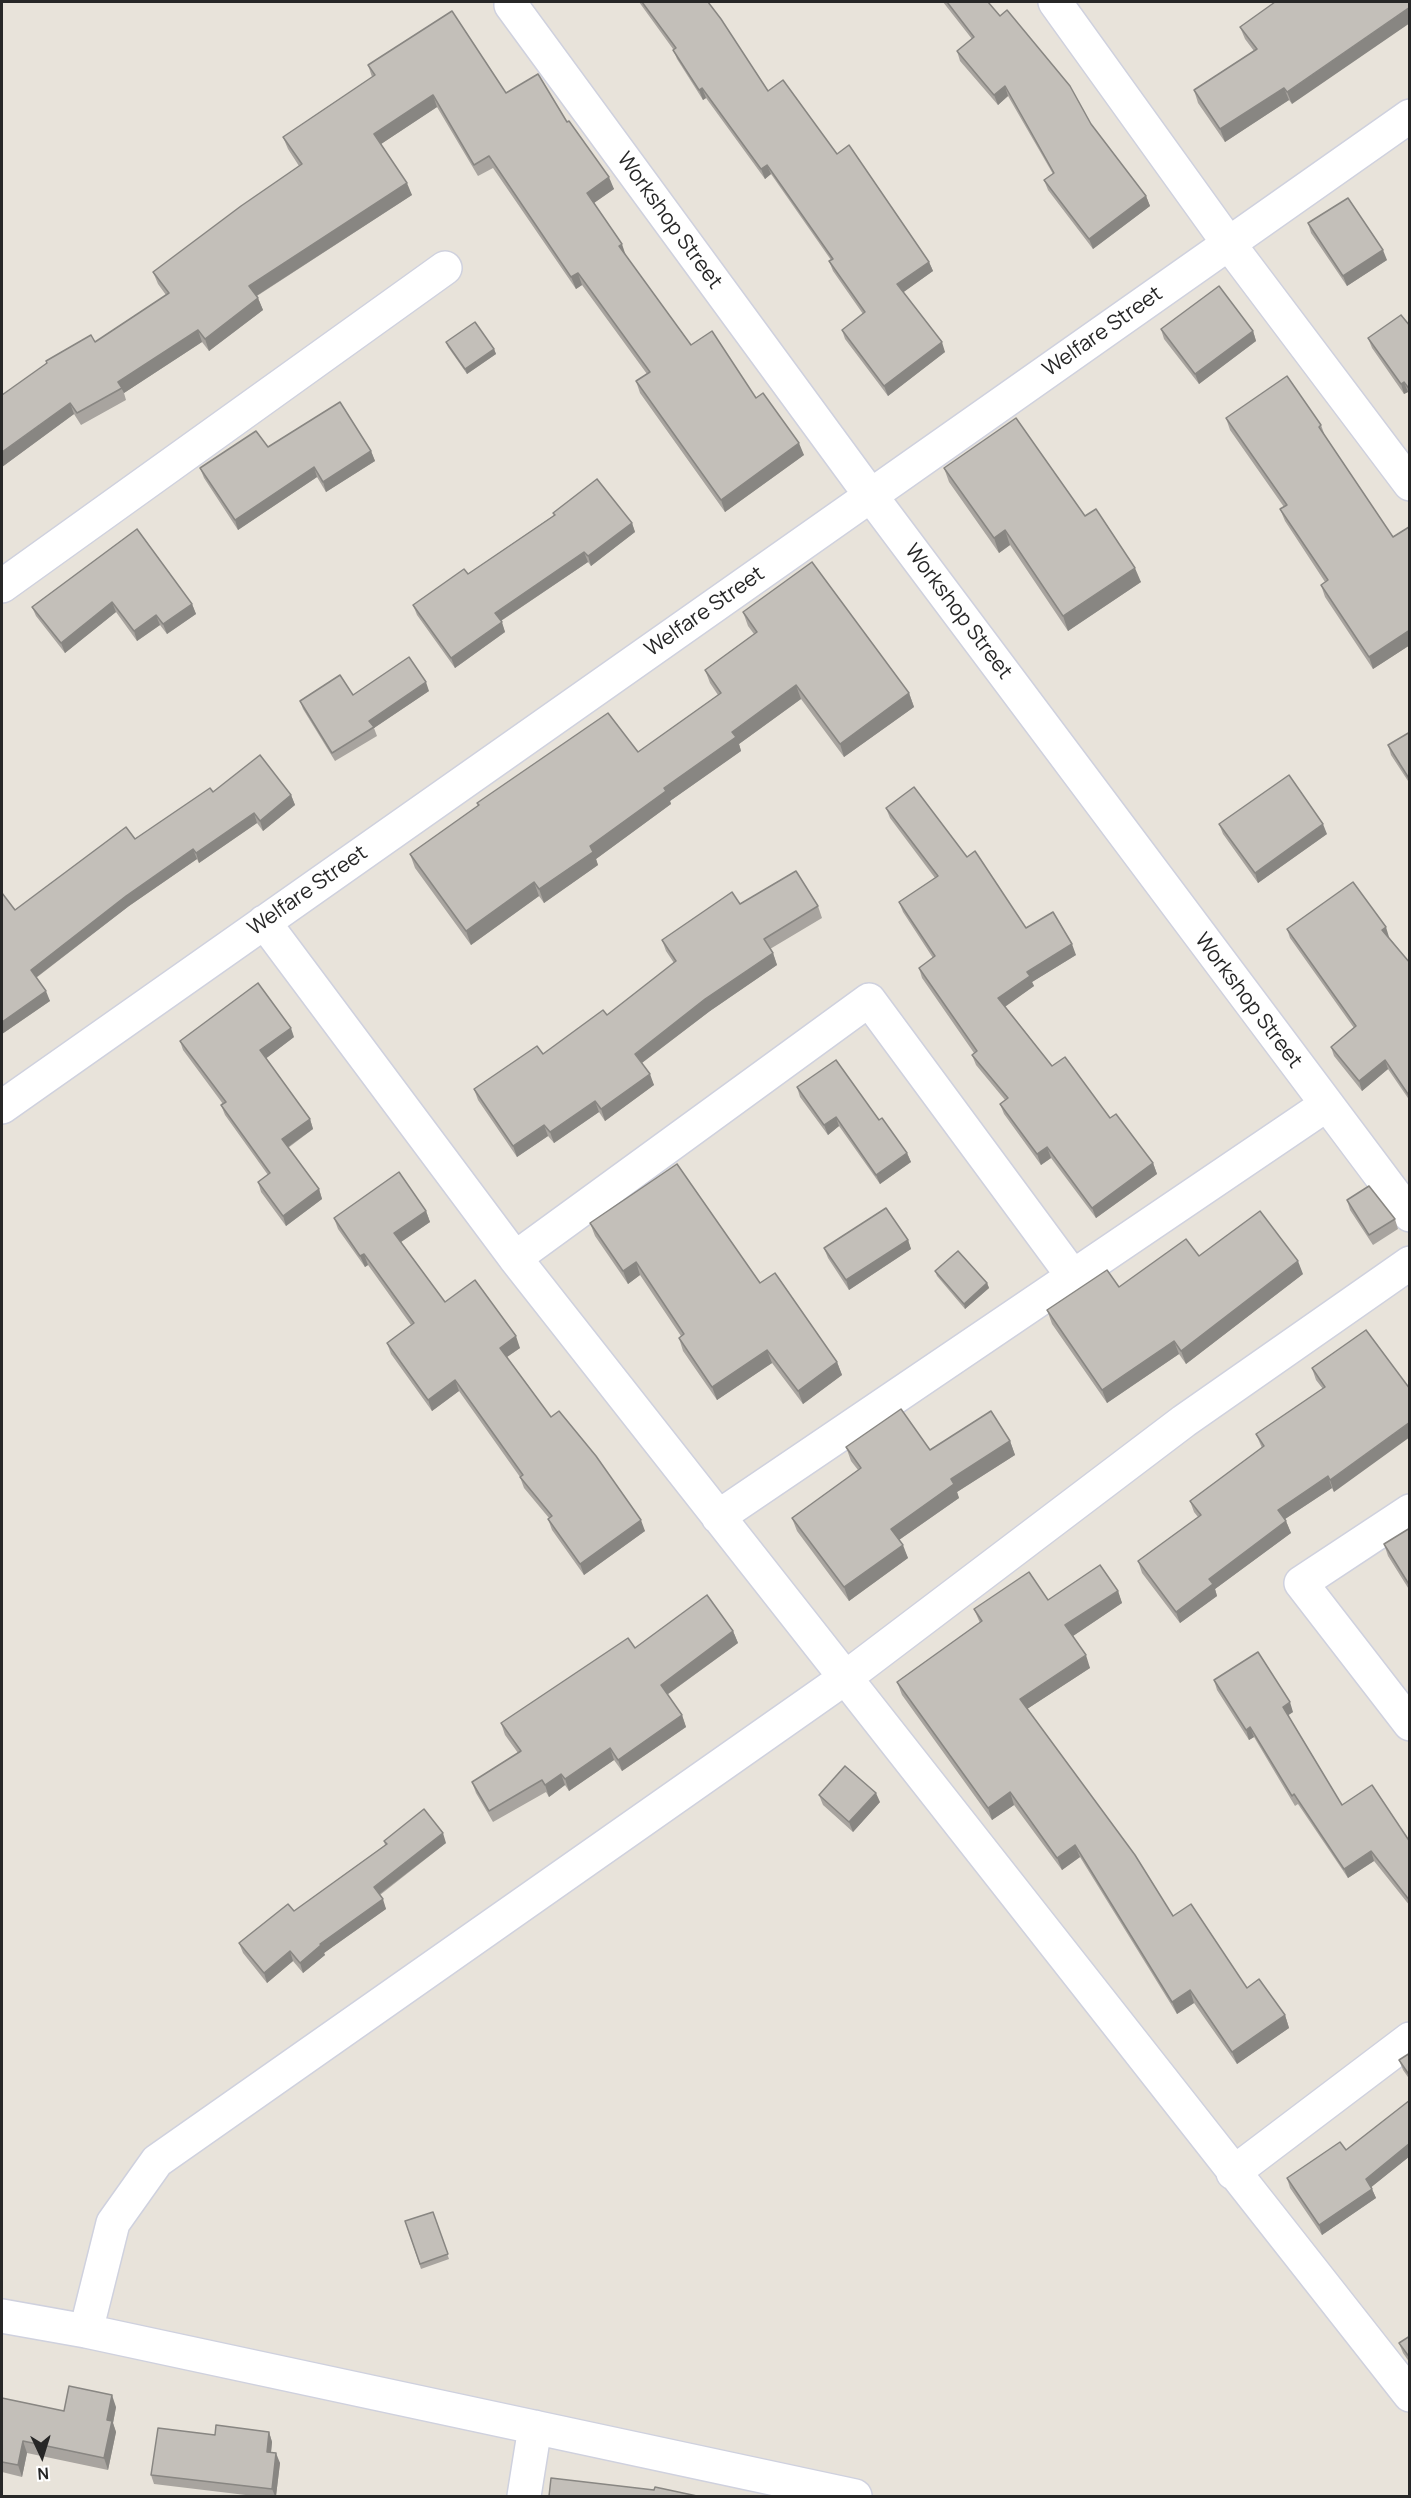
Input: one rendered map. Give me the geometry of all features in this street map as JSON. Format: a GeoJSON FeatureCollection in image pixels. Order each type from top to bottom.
{"type":"FeatureCollection","features":[{"type":"Feature","properties":{"kind":"street"},"geometry":{"type":"LineString","coordinates":[[1054,2],[1229,243],[1410,484]]}},
{"type":"Feature","properties":{"kind":"street","name":"Workshop Street"},"geometry":{"type":"LineString","coordinates":[[511,5],[871,496],[1410,1215]]}},
{"type":"Feature","properties":{"kind":"street","name":"Welfare Street"},"geometry":{"type":"LineString","coordinates":[[2,1107],[1410,116]]}},
{"type":"Feature","properties":{"kind":"street"},"geometry":{"type":"LineString","coordinates":[[2,586],[446,268]]}},
{"type":"Feature","properties":{"kind":"street"},"geometry":{"type":"LineString","coordinates":[[264,922],[515,1258],[1410,2395]]}},
{"type":"Feature","properties":{"kind":"street"},"geometry":{"type":"LineString","coordinates":[[515,1258],[869,1000],[1072,1275]]}},
{"type":"Feature","properties":{"kind":"street"},"geometry":{"type":"LineString","coordinates":[[718,1517],[1326,1105]]}},
{"type":"Feature","properties":{"kind":"street"},"geometry":{"type":"LineString","coordinates":[[86,2331],[113,2223],[157,2161],[844,1678],[1184,1421],[1410,1263]]}},
{"type":"Feature","properties":{"kind":"street"},"geometry":{"type":"LineString","coordinates":[[1410,1510],[1301,1583],[1410,1724]]}},
{"type":"Feature","properties":{"kind":"street"},"geometry":{"type":"LineString","coordinates":[[1233,2173],[1410,2039]]}},
{"type":"Feature","properties":{"kind":"street"},"geometry":{"type":"LineString","coordinates":[[2,2316],[86,2331],[855,2496]]}},
{"type":"Feature","properties":{"kind":"street"},"geometry":{"type":"LineString","coordinates":[[524,2496],[535,2427]]}},
{"type":"Feature","properties":{"kind":"building"},"geometry":{"type":"Polygon","coordinates":[[[642,2],[708,2],[768,91],[783,80],[837,154],[849,145],[929,262],[897,284],[942,342],[884,386],[842,330],[865,312],[829,261],[833,259],[767,165],[761,169],[702,88],[699,90],[673,50],[676,48],[642,2]]]}},
{"type":"Feature","properties":{"kind":"building"},"geometry":{"type":"Polygon","coordinates":[[[947,2],[988,2],[1000,16],[1007,10],[1070,86],[1091,124],[1146,196],[1089,239],[1044,180],[1054,173],[1005,86],[994,95],[957,51],[974,37],[947,2]]]}},
{"type":"Feature","properties":{"kind":"building"},"geometry":{"type":"Polygon","coordinates":[[[1275,2],[1410,2],[1410,7],[1287,92],[1284,88],[1220,129],[1194,90],[1257,49],[1240,27],[1275,2]]]}},
{"type":"Feature","properties":{"kind":"building"},"geometry":{"type":"Polygon","coordinates":[[[452,11],[506,93],[538,74],[567,122],[569,121],[609,177],[587,193],[622,244],[619,246],[691,345],[712,331],[756,398],[763,393],[799,443],[721,500],[636,381],[650,372],[578,273],[571,277],[489,156],[474,165],[433,95],[374,134],[407,183],[249,286],[258,298],[205,339],[198,330],[118,382],[122,388],[77,413],[70,403],[2,452],[2,395],[47,363],[46,361],[91,335],[95,342],[169,293],[153,272],[302,164],[283,137],[375,75],[368,65],[452,11]]]}},
{"type":"Feature","properties":{"kind":"building"},"geometry":{"type":"Polygon","coordinates":[[[1348,198],[1383,250],[1343,276],[1308,223],[1348,198]]]}},
{"type":"Feature","properties":{"kind":"building"},"geometry":{"type":"Polygon","coordinates":[[[1219,286],[1253,331],[1195,374],[1161,329],[1219,286]]]}},
{"type":"Feature","properties":{"kind":"building"},"geometry":{"type":"Polygon","coordinates":[[[1401,315],[1410,326],[1410,390],[1404,382],[1401,384],[1368,338],[1401,315]]]}},
{"type":"Feature","properties":{"kind":"building"},"geometry":{"type":"Polygon","coordinates":[[[475,322],[494,349],[465,369],[446,342],[475,322]]]}},
{"type":"Feature","properties":{"kind":"building"},"geometry":{"type":"Polygon","coordinates":[[[1287,376],[1393,537],[1410,528],[1410,630],[1369,657],[1321,585],[1328,580],[1280,509],[1287,505],[1226,418],[1287,376]]]}},
{"type":"Feature","properties":{"kind":"building"},"geometry":{"type":"Polygon","coordinates":[[[340,402],[371,451],[323,482],[314,467],[235,520],[200,468],[256,431],[268,447],[340,402]]]}},
{"type":"Feature","properties":{"kind":"building"},"geometry":{"type":"Polygon","coordinates":[[[1016,418],[1085,516],[1096,509],[1135,568],[1063,616],[1005,530],[994,538],[944,468],[1016,418]]]}},
{"type":"Feature","properties":{"kind":"building"},"geometry":{"type":"Polygon","coordinates":[[[597,479],[632,523],[588,556],[584,552],[495,613],[502,622],[451,658],[413,605],[464,569],[468,574],[555,515],[553,513],[597,479]]]}},
{"type":"Feature","properties":{"kind":"building"},"geometry":{"type":"Polygon","coordinates":[[[137,529],[192,604],[163,624],[156,615],[134,631],[112,602],[61,643],[32,607],[137,529]]]}},
{"type":"Feature","properties":{"kind":"building"},"geometry":{"type":"Polygon","coordinates":[[[812,562],[909,693],[840,744],[796,685],[732,732],[736,737],[664,788],[666,791],[590,846],[593,852],[539,889],[534,882],[466,931],[410,854],[479,805],[477,803],[608,713],[638,752],[721,693],[705,670],[757,632],[743,612],[812,562]]]}},
{"type":"Feature","properties":{"kind":"building"},"geometry":{"type":"Polygon","coordinates":[[[409,657],[426,682],[369,721],[374,727],[332,753],[300,701],[340,675],[353,695],[409,657]]]}},
{"type":"Feature","properties":{"kind":"building"},"geometry":{"type":"Polygon","coordinates":[[[1410,732],[1410,780],[1388,745],[1410,732]]]}},
{"type":"Feature","properties":{"kind":"building"},"geometry":{"type":"Polygon","coordinates":[[[260,755],[291,795],[260,821],[254,813],[196,853],[193,849],[126,896],[31,970],[46,991],[2,1022],[2,893],[15,910],[126,827],[135,839],[210,788],[213,792],[260,755]]]}},
{"type":"Feature","properties":{"kind":"building"},"geometry":{"type":"Polygon","coordinates":[[[1289,775],[1323,824],[1255,873],[1219,824],[1289,775]]]}},
{"type":"Feature","properties":{"kind":"building"},"geometry":{"type":"Polygon","coordinates":[[[914,787],[967,857],[975,851],[1026,928],[1053,912],[1072,944],[1027,972],[1030,976],[998,998],[1052,1066],[1065,1057],[1110,1118],[1116,1114],[1153,1163],[1092,1208],[1047,1147],[1037,1154],[1000,1104],[1008,1098],[972,1055],[977,1051],[919,968],[935,956],[899,902],[938,876],[886,808],[914,787]]]}},
{"type":"Feature","properties":{"kind":"building"},"geometry":{"type":"Polygon","coordinates":[[[796,871],[818,906],[764,939],[773,953],[705,999],[635,1054],[650,1074],[601,1109],[595,1101],[550,1132],[544,1125],[513,1146],[474,1089],[537,1046],[543,1054],[603,1010],[607,1015],[676,961],[662,940],[732,892],[740,904],[796,871]]]}},
{"type":"Feature","properties":{"kind":"building"},"geometry":{"type":"Polygon","coordinates":[[[1353,882],[1386,927],[1382,930],[1410,963],[1410,1097],[1385,1060],[1359,1081],[1331,1047],[1356,1026],[1287,929],[1353,882]]]}},
{"type":"Feature","properties":{"kind":"building"},"geometry":{"type":"Polygon","coordinates":[[[258,983],[291,1028],[260,1050],[310,1119],[282,1139],[319,1189],[283,1216],[258,1182],[270,1173],[221,1105],[226,1102],[180,1041],[258,983]]]}},
{"type":"Feature","properties":{"kind":"building"},"geometry":{"type":"Polygon","coordinates":[[[836,1060],[879,1120],[882,1118],[907,1153],[876,1175],[836,1117],[824,1125],[797,1087],[836,1060]]]}},
{"type":"Feature","properties":{"kind":"building"},"geometry":{"type":"Polygon","coordinates":[[[677,1164],[760,1283],[775,1273],[837,1362],[798,1391],[767,1350],[712,1387],[679,1338],[684,1334],[636,1262],[623,1271],[590,1223],[677,1164]]]}},
{"type":"Feature","properties":{"kind":"building"},"geometry":{"type":"Polygon","coordinates":[[[399,1172],[426,1211],[394,1233],[445,1302],[475,1280],[516,1336],[500,1348],[551,1417],[559,1411],[596,1456],[641,1520],[580,1564],[548,1519],[552,1516],[520,1477],[523,1475],[455,1380],[428,1400],[387,1343],[414,1323],[364,1254],[360,1256],[334,1218],[399,1172]]]}},
{"type":"Feature","properties":{"kind":"building"},"geometry":{"type":"Polygon","coordinates":[[[1369,1186],[1395,1219],[1369,1235],[1347,1200],[1369,1186]]]}},
{"type":"Feature","properties":{"kind":"building"},"geometry":{"type":"Polygon","coordinates":[[[886,1208],[908,1240],[846,1280],[824,1248],[886,1208]]]}},
{"type":"Feature","properties":{"kind":"building"},"geometry":{"type":"Polygon","coordinates":[[[1260,1211],[1298,1261],[1181,1351],[1174,1341],[1102,1390],[1047,1310],[1107,1270],[1119,1287],[1186,1239],[1199,1256],[1260,1211]]]}},
{"type":"Feature","properties":{"kind":"building"},"geometry":{"type":"Polygon","coordinates":[[[958,1251],[987,1283],[964,1304],[935,1271],[958,1251]]]}},
{"type":"Feature","properties":{"kind":"building"},"geometry":{"type":"Polygon","coordinates":[[[1366,1330],[1410,1389],[1410,1422],[1330,1480],[1328,1476],[1278,1510],[1286,1521],[1209,1579],[1213,1584],[1176,1612],[1138,1561],[1201,1515],[1190,1501],[1264,1446],[1256,1434],[1325,1387],[1312,1368],[1366,1330]]]}},
{"type":"Feature","properties":{"kind":"building"},"geometry":{"type":"Polygon","coordinates":[[[901,1409],[930,1450],[991,1411],[1010,1441],[951,1479],[954,1484],[891,1529],[903,1545],[844,1587],[792,1518],[861,1468],[846,1447],[901,1409]]]}},
{"type":"Feature","properties":{"kind":"building"},"geometry":{"type":"Polygon","coordinates":[[[1410,1528],[1410,1586],[1384,1544],[1410,1528]]]}},
{"type":"Feature","properties":{"kind":"building"},"geometry":{"type":"Polygon","coordinates":[[[1100,1565],[1118,1591],[1065,1625],[1086,1655],[1020,1699],[1135,1855],[1173,1916],[1191,1904],[1247,1988],[1259,1979],[1285,2015],[1232,2052],[1190,1990],[1172,2002],[1075,1845],[1057,1858],[1010,1792],[988,1808],[897,1682],[982,1621],[974,1609],[1029,1572],[1048,1600],[1100,1565]]]}},
{"type":"Feature","properties":{"kind":"building"},"geometry":{"type":"Polygon","coordinates":[[[707,1595],[733,1631],[661,1685],[682,1715],[618,1760],[610,1748],[565,1779],[561,1774],[545,1785],[542,1780],[489,1811],[472,1782],[521,1751],[501,1723],[628,1638],[635,1648],[707,1595]]]}},
{"type":"Feature","properties":{"kind":"building"},"geometry":{"type":"Polygon","coordinates":[[[1258,1652],[1290,1702],[1283,1707],[1342,1805],[1372,1785],[1410,1842],[1410,1901],[1371,1851],[1344,1869],[1294,1794],[1292,1796],[1250,1727],[1246,1730],[1214,1680],[1258,1652]]]}},
{"type":"Feature","properties":{"kind":"building"},"geometry":{"type":"Polygon","coordinates":[[[845,1766],[876,1793],[849,1822],[819,1795],[845,1766]]]}},
{"type":"Feature","properties":{"kind":"building"},"geometry":{"type":"Polygon","coordinates":[[[424,1809],[443,1833],[374,1887],[383,1899],[320,1944],[300,1963],[290,1951],[264,1973],[239,1943],[288,1904],[294,1911],[387,1844],[384,1841],[424,1809]]]}},
{"type":"Feature","properties":{"kind":"building"},"geometry":{"type":"Polygon","coordinates":[[[1410,2053],[1410,2076],[1399,2060],[1410,2053]]]}},
{"type":"Feature","properties":{"kind":"building"},"geometry":{"type":"Polygon","coordinates":[[[1410,2100],[1410,2143],[1366,2179],[1372,2189],[1319,2225],[1287,2178],[1340,2142],[1346,2150],[1410,2100]]]}},
{"type":"Feature","properties":{"kind":"building"},"geometry":{"type":"Polygon","coordinates":[[[433,2212],[448,2254],[420,2264],[405,2221],[433,2212]]]}},
{"type":"Feature","properties":{"kind":"building"},"geometry":{"type":"Polygon","coordinates":[[[1410,2336],[1410,2358],[1399,2343],[1410,2336]]]}},
{"type":"Feature","properties":{"kind":"building"},"geometry":{"type":"Polygon","coordinates":[[[69,2386],[112,2395],[107,2420],[112,2421],[104,2458],[23,2441],[18,2465],[2,2462],[2,2398],[64,2411],[69,2386]]]}},
{"type":"Feature","properties":{"kind":"building"},"geometry":{"type":"Polygon","coordinates":[[[216,2425],[269,2432],[267,2452],[276,2453],[272,2489],[151,2475],[158,2428],[215,2435],[216,2425]]]}},
{"type":"Feature","properties":{"kind":"building"},"geometry":{"type":"Polygon","coordinates":[[[551,2478],[654,2490],[655,2487],[697,2496],[549,2496],[551,2478]]]}}]}
